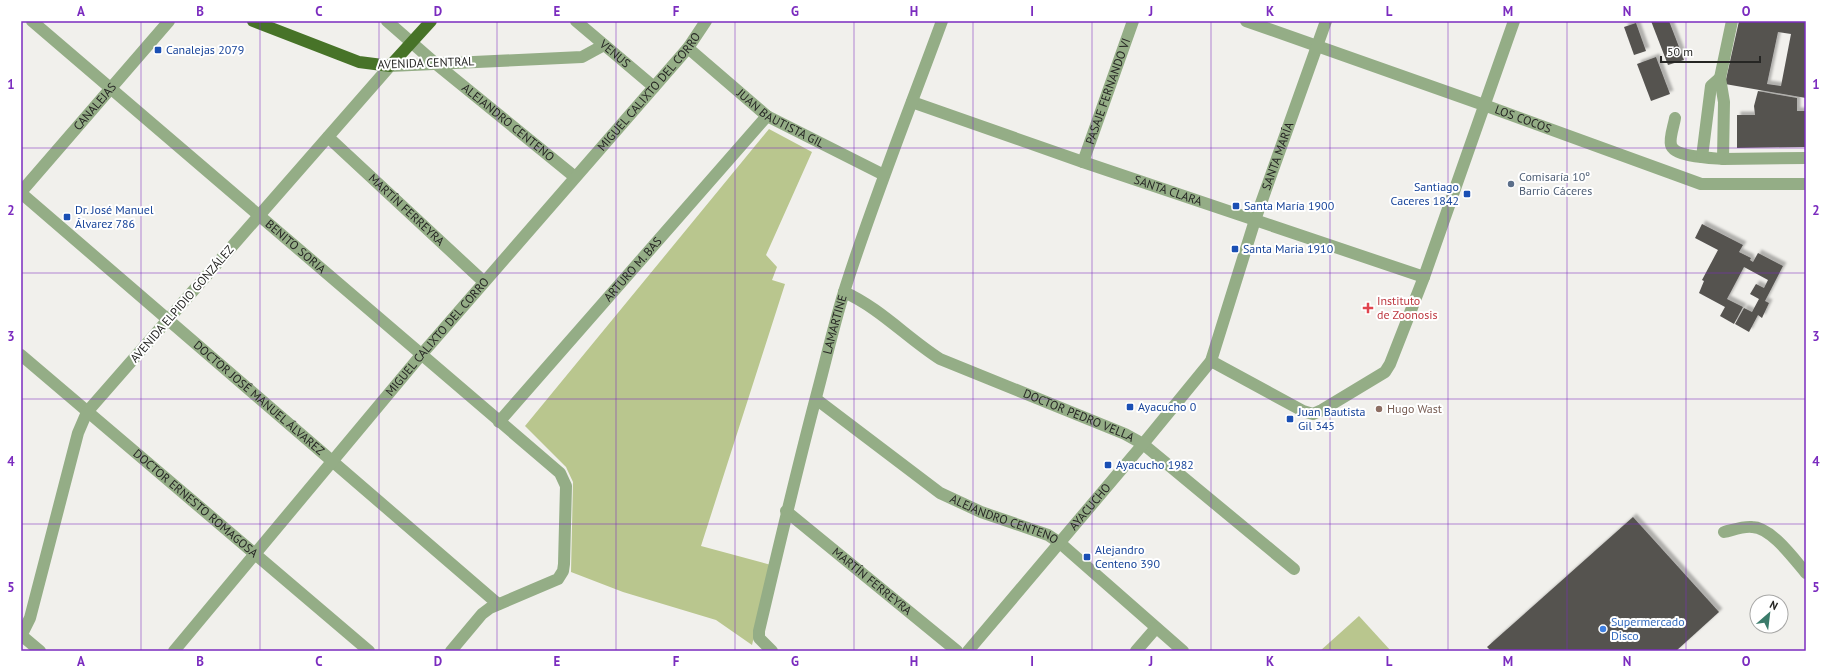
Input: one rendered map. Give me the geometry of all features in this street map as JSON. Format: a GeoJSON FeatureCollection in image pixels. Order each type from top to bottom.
{"type":"FeatureCollection","features":[{"type":"Feature","properties":{"kind":"main road","name":"AVENIDA CENTRAL"},"geometry":{"type":"LineString","coordinates":[[253,21],[359,62],[390,66]]}},
{"type":"Feature","properties":{"kind":"main road","name":"AVENIDA ELPIDIO GONZÁLEZ"},"geometry":{"type":"LineString","coordinates":[[390,66],[431,21]]}},
{"type":"Feature","properties":{"kind":"street","name":"BENITO SORIA"},"geometry":{"type":"LineString","coordinates":[[32,21],[560,473],[566,486],[563,571],[558,579],[549,584],[498,604]]}},
{"type":"Feature","properties":{"kind":"street","name":"CANALEJAS"},"geometry":{"type":"LineString","coordinates":[[21,192],[169,21]]}},
{"type":"Feature","properties":{"kind":"street","name":"ALEJANDRO CENTENO"},"geometry":{"type":"LineString","coordinates":[[387,21],[435,63],[575,177]]}},
{"type":"Feature","properties":{"kind":"street","name":"VENUS"},"geometry":{"type":"LineString","coordinates":[[576,21],[654,87]]}},
{"type":"Feature","properties":{"kind":"street","name":"LAMARTINE"},"geometry":{"type":"LineString","coordinates":[[772,651],[759,638],[786,511],[844,292],[884,175],[942,21]]}},
{"type":"Feature","properties":{"kind":"street","name":"PASAJE FERNANDO VI"},"geometry":{"type":"LineString","coordinates":[[1083,162],[1133,21]]}},
{"type":"Feature","properties":{"kind":"street","name":"LOS COCOS"},"geometry":{"type":"LineString","coordinates":[[1246,21],[1702,184],[1806,184]]}},
{"type":"Feature","properties":{"kind":"street","name":"SANTA MARÍA"},"geometry":{"type":"LineString","coordinates":[[1211,361],[1254,220],[1326,21]]}},
{"type":"Feature","properties":{"kind":"street"},"geometry":{"type":"LineString","coordinates":[[1211,361],[1303,412],[1313,414],[1385,372],[1390,364],[1424,277],[1514,21]]}},
{"type":"Feature","properties":{"kind":"street"},"geometry":{"type":"LineString","coordinates":[[1723,159],[1724,102],[1720,78],[1732,21]]}},
{"type":"Feature","properties":{"kind":"street","name":"MIGUEL CALIXTO DEL CORRO"},"geometry":{"type":"LineString","coordinates":[[174,651],[421,355],[688,48],[704,22]]}},
{"type":"Feature","properties":{"kind":"street","name":"AVENIDA CENTRAL"},"geometry":{"type":"LineString","coordinates":[[390,66],[582,57],[604,45]]}},
{"type":"Feature","properties":{"kind":"street","name":"JUAN BAUTISTA GIL"},"geometry":{"type":"LineString","coordinates":[[688,48],[766,116],[884,175]]}},
{"type":"Feature","properties":{"kind":"street","name":"AVENIDA ELPIDIO GONZÁLEZ"},"geometry":{"type":"LineString","coordinates":[[21,635],[30,618],[78,433],[87,412],[390,66]]}},
{"type":"Feature","properties":{"kind":"street"},"geometry":{"type":"LineString","coordinates":[[1702,157],[1711,86],[1720,78]]}},
{"type":"Feature","properties":{"kind":"street","name":"SANTA CLARA"},"geometry":{"type":"LineString","coordinates":[[912,102],[1083,162],[1424,277]]}},
{"type":"Feature","properties":{"kind":"street","name":"ARTURO M. BAS"},"geometry":{"type":"LineString","coordinates":[[499,422],[766,116]]}},
{"type":"Feature","properties":{"kind":"street"},"geometry":{"type":"LineString","coordinates":[[1676,118],[1670,144],[1673,149],[1682,154],[1723,159],[1806,158]]}},
{"type":"Feature","properties":{"kind":"street","name":"MARTÍN FERREYRA"},"geometry":{"type":"LineString","coordinates":[[328,137],[484,282]]}},
{"type":"Feature","properties":{"kind":"street","name":"DOCTOR JOSÉ MANUEL ÁLVAREZ"},"geometry":{"type":"LineString","coordinates":[[21,192],[498,604]]}},
{"type":"Feature","properties":{"kind":"street","name":"DOCTOR PEDRO VELLA"},"geometry":{"type":"LineString","coordinates":[[844,292],[861,300],[927,350],[940,358],[1125,434],[1143,444],[1294,569]]}},
{"type":"Feature","properties":{"kind":"street","name":"DOCTOR ERNESTO ROMAGOSA"},"geometry":{"type":"LineString","coordinates":[[21,355],[255,553],[364,649]]}},
{"type":"Feature","properties":{"kind":"street","name":"AYACUCHO"},"geometry":{"type":"LineString","coordinates":[[968,651],[1211,361]]}},
{"type":"Feature","properties":{"kind":"street","name":"ALEJANDRO CENTENO"},"geometry":{"type":"LineString","coordinates":[[816,398],[940,493],[981,512],[1048,535],[1060,543],[1183,651]]}},
{"type":"Feature","properties":{"kind":"street","name":"MARTÍN FERREYRA"},"geometry":{"type":"LineString","coordinates":[[786,511],[957,651]]}},
{"type":"Feature","properties":{"kind":"street"},"geometry":{"type":"LineString","coordinates":[[1724,532],[1753,527],[1762,529],[1780,544],[1806,572]]}},
{"type":"Feature","properties":{"kind":"street"},"geometry":{"type":"LineString","coordinates":[[451,651],[482,614],[498,604]]}},
{"type":"Feature","properties":{"kind":"street"},"geometry":{"type":"LineString","coordinates":[[1136,651],[1156,628]]}},
{"type":"Feature","properties":{"kind":"street"},"geometry":{"type":"LineString","coordinates":[[21,635],[40,651]]}},
{"type":"Feature","properties":{"kind":"green space"},"geometry":{"type":"Polygon","coordinates":[[[769,129],[812,152],[766,255],[777,267],[772,280],[785,284],[701,546],[771,565],[752,645],[716,620],[623,592],[571,572],[573,482],[566,467],[525,426],[769,129]]]}},
{"type":"Feature","properties":{"kind":"green space"},"geometry":{"type":"Polygon","coordinates":[[[1359,616],[1391,651],[1320,651],[1359,616]]]}},
{"type":"Feature","properties":{"kind":"building"},"geometry":{"type":"Polygon","coordinates":[[[1651,21],[1669,21],[1684,60],[1668,65],[1651,21]]]}},
{"type":"Feature","properties":{"kind":"building"},"geometry":{"type":"Polygon","coordinates":[[[1739,21],[1806,21],[1806,98],[1725,84],[1739,21]],[[1778,32],[1767,84],[1781,86],[1791,34],[1778,32]]]}},
{"type":"Feature","properties":{"kind":"building"},"geometry":{"type":"Polygon","coordinates":[[[1636,23],[1646,51],[1634,55],[1624,27],[1636,23]]]}},
{"type":"Feature","properties":{"kind":"building"},"geometry":{"type":"Polygon","coordinates":[[[1656,57],[1670,94],[1651,101],[1637,64],[1656,57]]]}},
{"type":"Feature","properties":{"kind":"building"},"geometry":{"type":"Polygon","coordinates":[[[1758,91],[1797,98],[1797,111],[1806,111],[1806,147],[1737,148],[1737,115],[1755,115],[1754,106],[1758,91]]]}},
{"type":"Feature","properties":{"kind":"building"},"geometry":{"type":"Polygon","coordinates":[[[1702,224],[1743,245],[1739,252],[1751,258],[1750,260],[1753,262],[1758,253],[1783,266],[1765,301],[1769,303],[1762,318],[1758,315],[1749,332],[1735,324],[1744,308],[1752,312],[1759,299],[1750,294],[1756,284],[1764,288],[1768,280],[1744,267],[1727,299],[1743,307],[1734,324],[1720,316],[1725,307],[1699,293],[1704,281],[1702,280],[1718,250],[1695,238],[1702,224]]]}},
{"type":"Feature","properties":{"kind":"building"},"geometry":{"type":"Polygon","coordinates":[[[1633,517],[1719,612],[1676,651],[1491,651],[1487,647],[1633,517]]]}},
{"type":"Feature","properties":{"kind":"place","name":"Canalejas 2079"},"geometry":{"type":"Point","coordinates":[158,50]}},
{"type":"Feature","properties":{"kind":"place","name":"Comisaría 10º Barrio Cáceres"},"geometry":{"type":"Point","coordinates":[1511,184]}},
{"type":"Feature","properties":{"kind":"place","name":"Santiago Caceres 1842"},"geometry":{"type":"Point","coordinates":[1467,194]}},
{"type":"Feature","properties":{"kind":"place","name":"Santa María 1900"},"geometry":{"type":"Point","coordinates":[1236,206]}},
{"type":"Feature","properties":{"kind":"place","name":"Dr. José Manuel Álvarez 786"},"geometry":{"type":"Point","coordinates":[67,217]}},
{"type":"Feature","properties":{"kind":"place","name":"Santa Maria 1910"},"geometry":{"type":"Point","coordinates":[1235,249]}},
{"type":"Feature","properties":{"kind":"place","name":"Instituto de Zoonosis"},"geometry":{"type":"Point","coordinates":[1368,308]}},
{"type":"Feature","properties":{"kind":"place","name":"Ayacucho 0"},"geometry":{"type":"Point","coordinates":[1130,407]}},
{"type":"Feature","properties":{"kind":"place","name":"Hugo Wast"},"geometry":{"type":"Point","coordinates":[1379,409]}},
{"type":"Feature","properties":{"kind":"place","name":"Juan Bautista Gil 345"},"geometry":{"type":"Point","coordinates":[1290,419]}},
{"type":"Feature","properties":{"kind":"place","name":"Ayacucho 1982"},"geometry":{"type":"Point","coordinates":[1108,465]}},
{"type":"Feature","properties":{"kind":"place","name":"Alejandro Centeno 390"},"geometry":{"type":"Point","coordinates":[1087,557]}},
{"type":"Feature","properties":{"kind":"place","name":"Supermercado Disco"},"geometry":{"type":"Point","coordinates":[1603,629]}}]}
